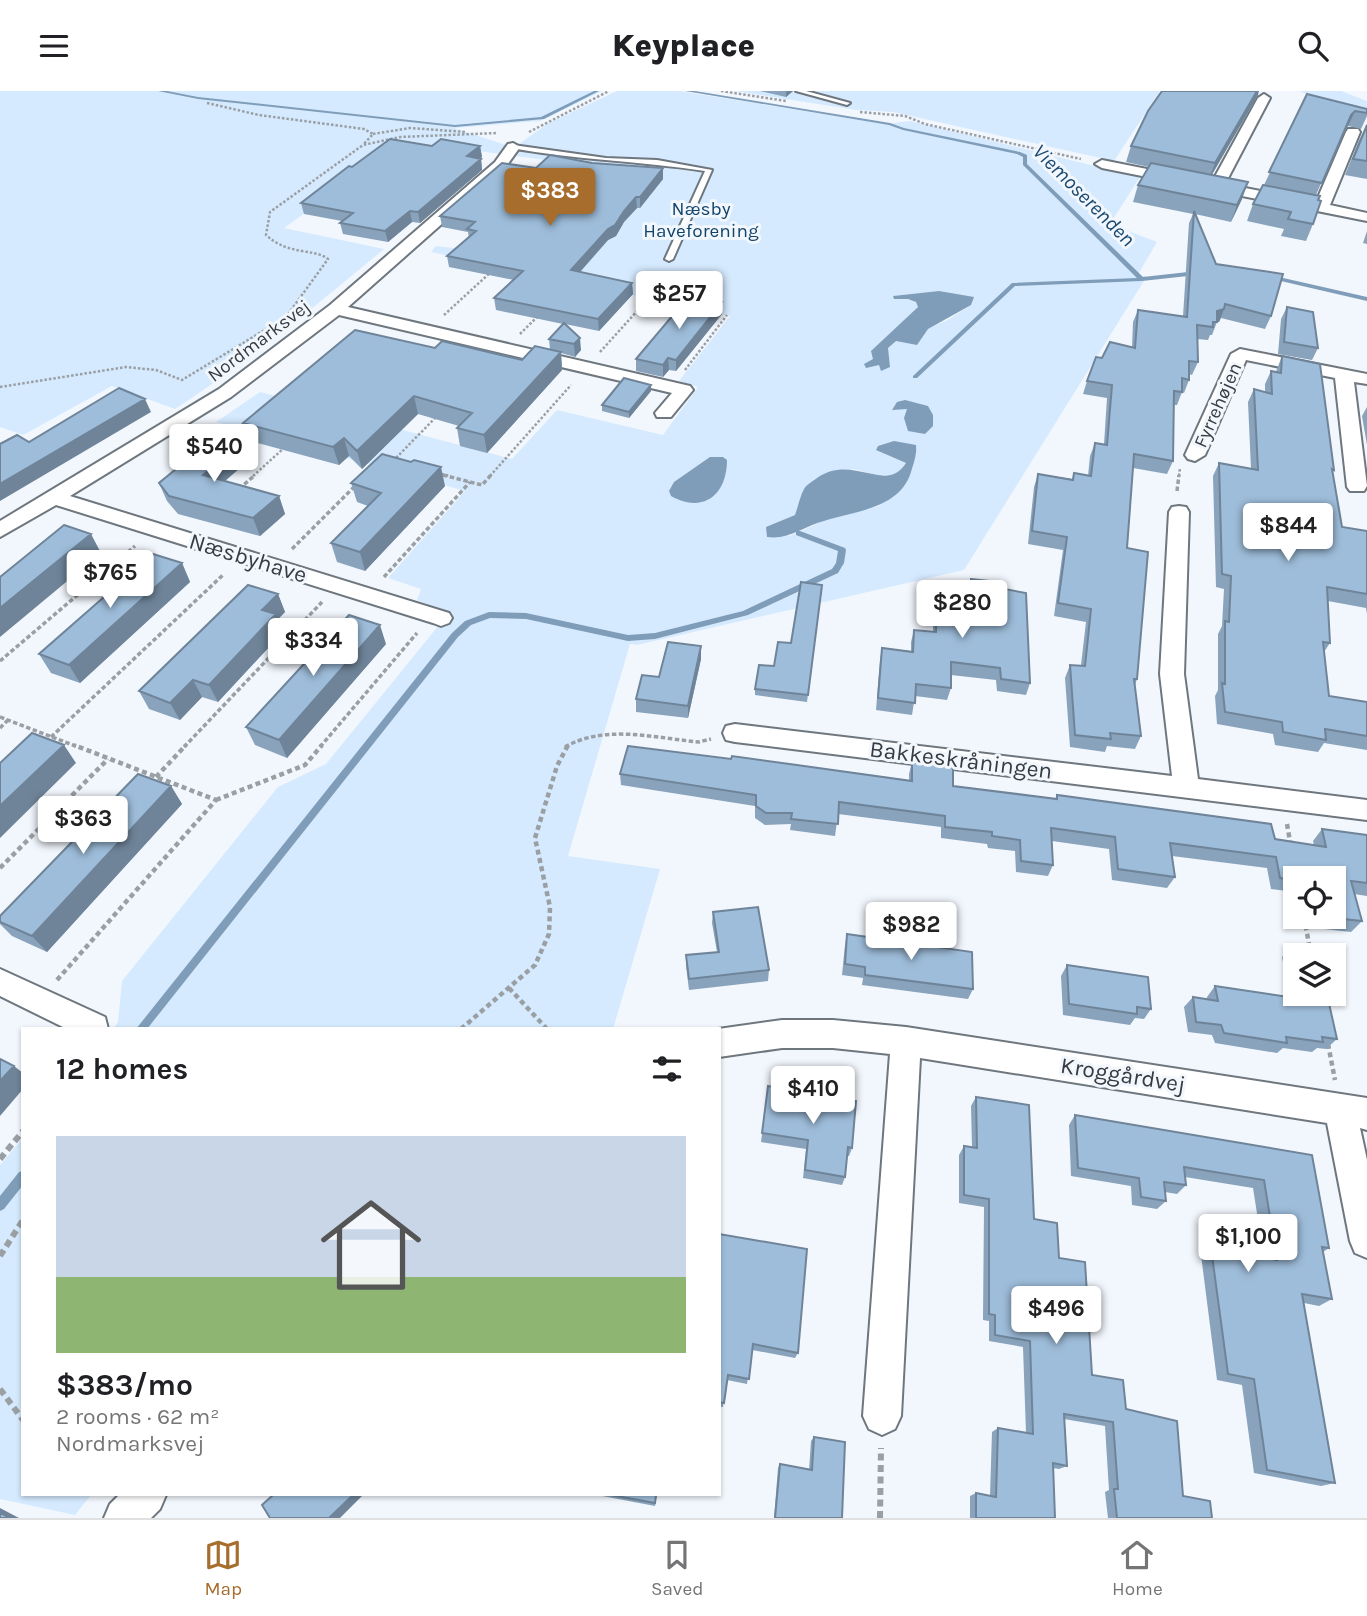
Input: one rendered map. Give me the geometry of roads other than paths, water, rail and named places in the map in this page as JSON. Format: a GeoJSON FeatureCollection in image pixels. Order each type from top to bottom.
{"type":"FeatureCollection","features":[{"type":"Feature","properties":{"kind":"street"},"geometry":{"type":"LineString","coordinates":[[1216,187],[1264,98]]}},
{"type":"Feature","properties":{"kind":"street"},"geometry":{"type":"LineString","coordinates":[[1321,208],[1353,132]]}},
{"type":"Feature","properties":{"kind":"street","name":"Nordmarksvej"},"geometry":{"type":"LineString","coordinates":[[0,530],[225,393],[336,309],[500,166],[508,140]]}},
{"type":"Feature","properties":{"kind":"street"},"geometry":{"type":"LineString","coordinates":[[1102,164],[1367,217]]}},
{"type":"Feature","properties":{"kind":"street"},"geometry":{"type":"LineString","coordinates":[[336,309],[684,390],[664,414]]}},
{"type":"Feature","properties":{"kind":"street","name":"Fyrrehøjen"},"geometry":{"type":"LineString","coordinates":[[1195,455],[1240,354],[1344,375]]}},
{"type":"Feature","properties":{"kind":"street"},"geometry":{"type":"LineString","coordinates":[[1357,487],[1344,375],[1367,379]]}},
{"type":"Feature","properties":{"kind":"street","name":"Næsbyhave"},"geometry":{"type":"LineString","coordinates":[[55,498],[436,617]]}},
{"type":"Feature","properties":{"kind":"street"},"geometry":{"type":"LineString","coordinates":[[1179,512],[1172,674],[1186,788]]}},
{"type":"Feature","properties":{"kind":"street","name":"Bakkeskråningen"},"geometry":{"type":"LineString","coordinates":[[735,733],[1367,810]]}},
{"type":"Feature","properties":{"kind":"street"},"geometry":{"type":"LineString","coordinates":[[0,982],[94,1027]]}},
{"type":"Feature","properties":{"kind":"street","name":"Kroggårdvej"},"geometry":{"type":"LineString","coordinates":[[721,1043],[782,1034],[833,1034],[906,1041],[1354,1111]]}},
{"type":"Feature","properties":{"kind":"street"},"geometry":{"type":"LineString","coordinates":[[882,1416],[906,1041]]}},
{"type":"Feature","properties":{"kind":"street"},"geometry":{"type":"LineString","coordinates":[[1354,1111],[1367,1241]]}},
{"type":"Feature","properties":{"kind":"street"},"geometry":{"type":"LineString","coordinates":[[124,1518],[144,1496]]}},
{"type":"Feature","properties":{"kind":"lane"},"geometry":{"type":"LineString","coordinates":[[799,91],[848,107]]}},
{"type":"Feature","properties":{"kind":"lane"},"geometry":{"type":"LineString","coordinates":[[508,140],[606,160],[657,162],[709,170],[669,259]]}},
{"type":"Feature","properties":{"kind":"waterway","name":"Viemoserenden"},"geometry":{"type":"LineString","coordinates":[[160,91],[198,98],[455,126],[542,118],[597,91]]}},
{"type":"Feature","properties":{"kind":"waterway","name":"Viemoserenden"},"geometry":{"type":"LineString","coordinates":[[687,91],[890,124],[1018,153],[1025,156],[1025,164],[1142,279]]}},
{"type":"Feature","properties":{"kind":"waterway","name":"Viemoserenden"},"geometry":{"type":"LineString","coordinates":[[1142,279],[1197,273]]}},
{"type":"Feature","properties":{"kind":"waterway","name":"Viemoserenden"},"geometry":{"type":"LineString","coordinates":[[1270,277],[1367,299]]}},
{"type":"Feature","properties":{"kind":"waterway"},"geometry":{"type":"LineString","coordinates":[[915,377],[1014,284],[1142,279]]}},
{"type":"Feature","properties":{"kind":"waterway"},"geometry":{"type":"LineString","coordinates":[[143,1027],[455,635],[468,623],[489,615],[526,616],[628,638],[655,636],[745,613],[835,571],[840,563],[842,550],[798,533]]}},
{"type":"Feature","properties":{"kind":"waterway"},"geometry":{"type":"LineString","coordinates":[[0,1205],[21,1179]]}},
{"type":"Feature","properties":{"kind":"park label","name":"Næsby Haveforening"},"geometry":{"type":"Point","coordinates":[701,220]}}]}
